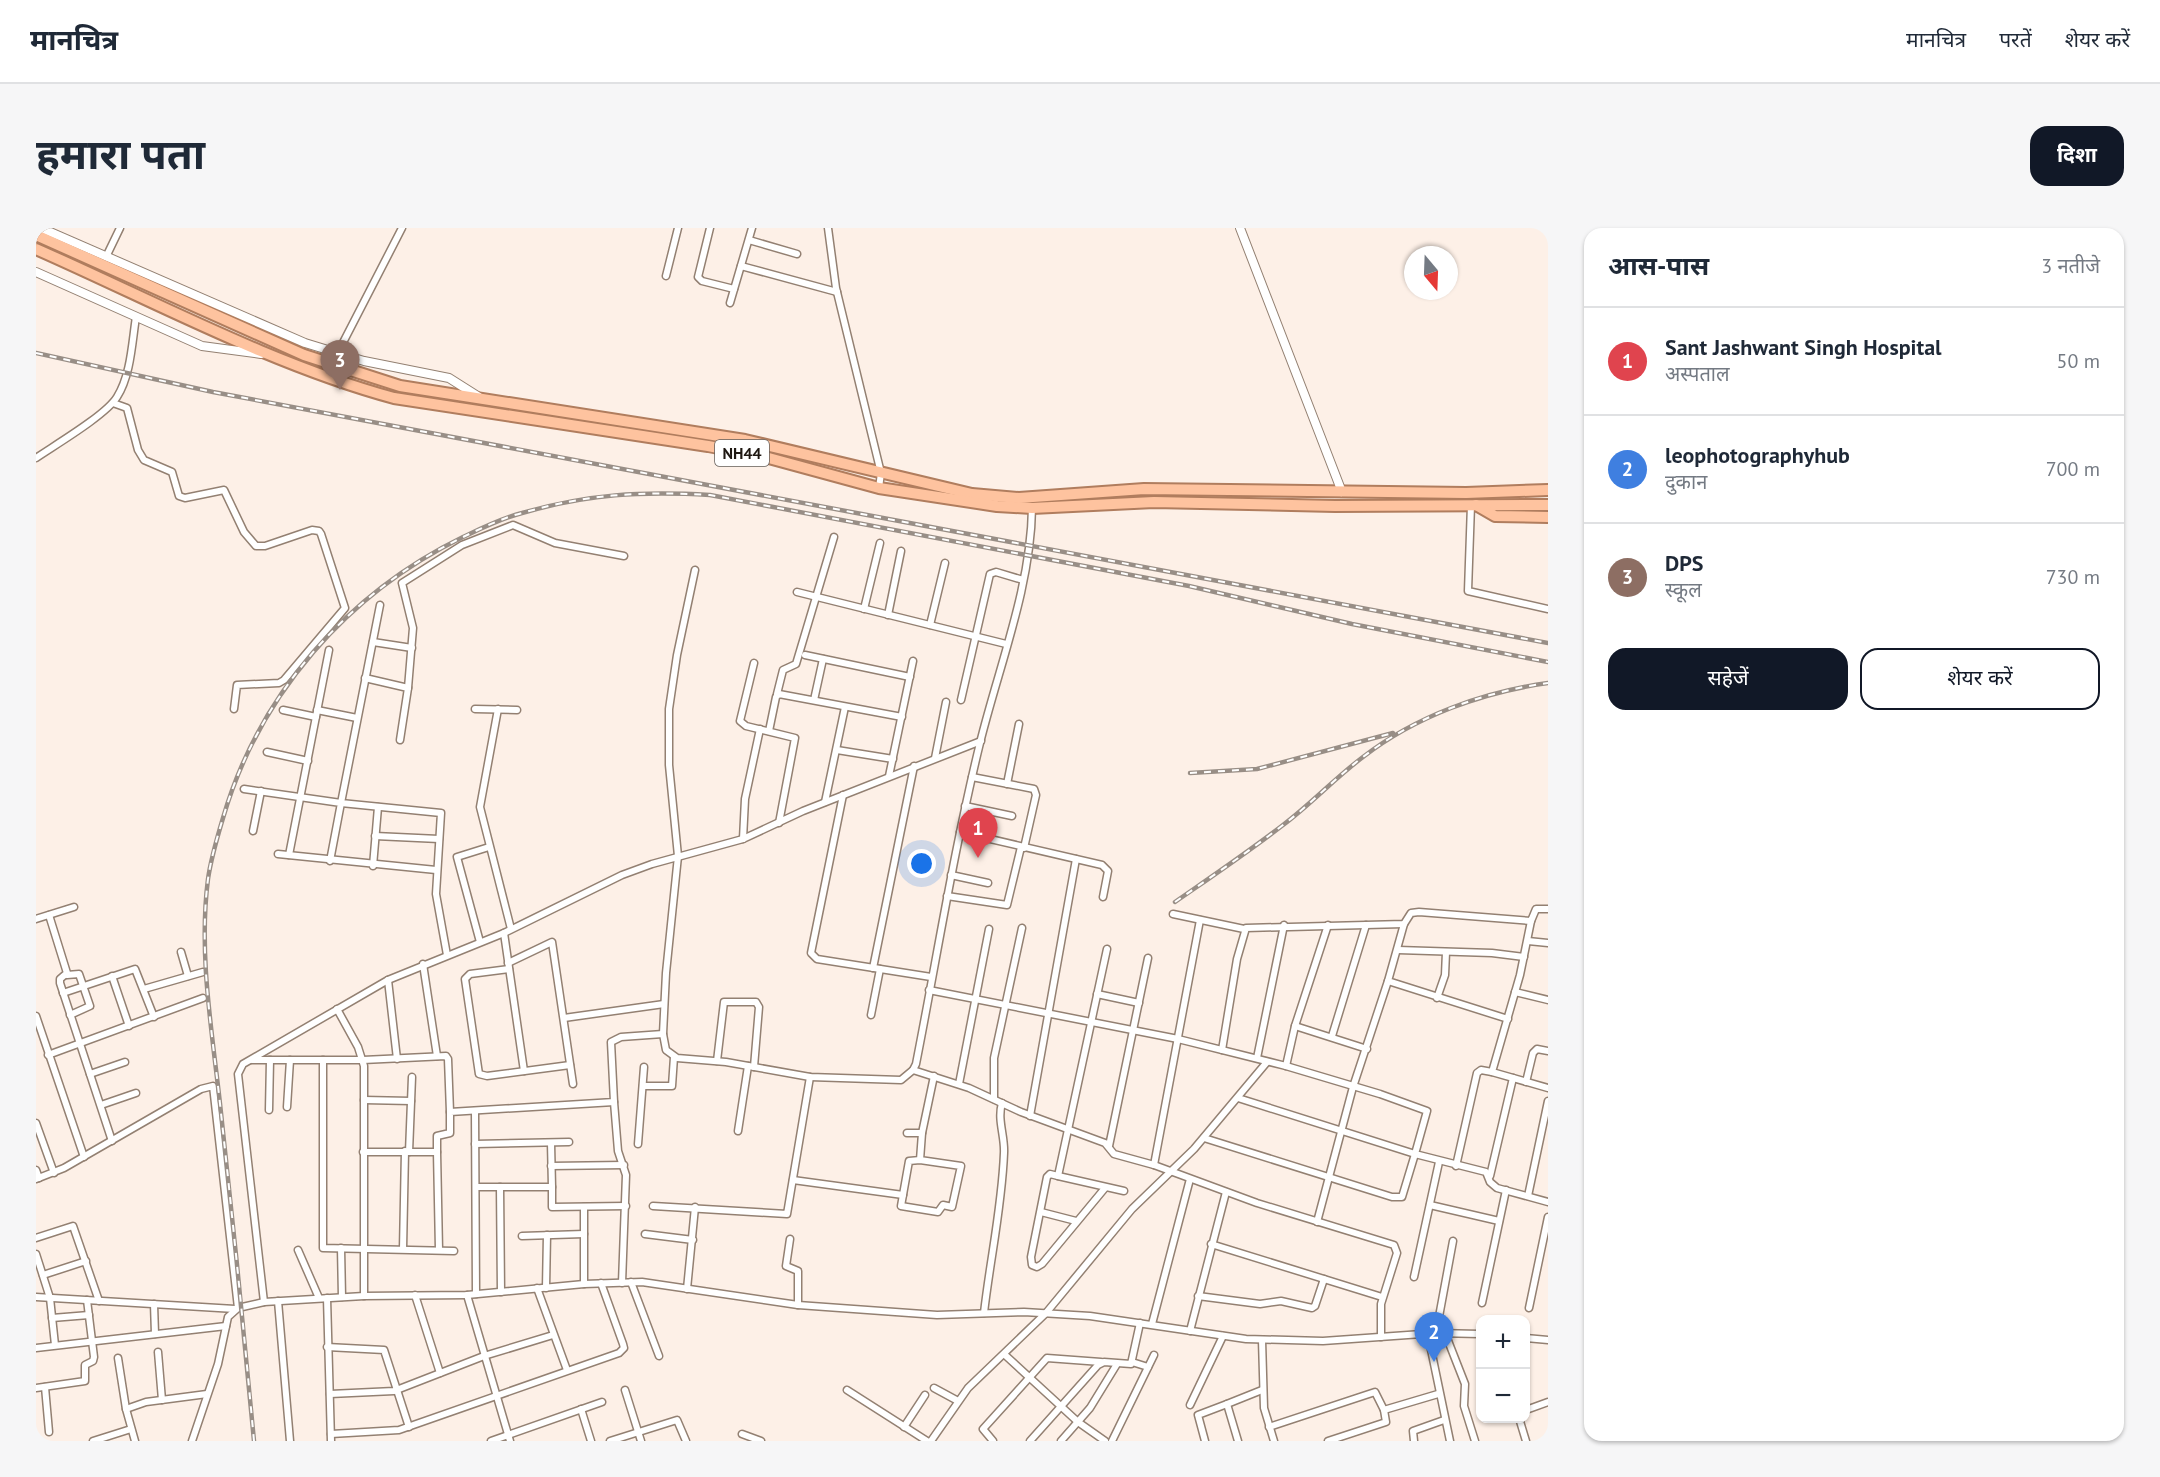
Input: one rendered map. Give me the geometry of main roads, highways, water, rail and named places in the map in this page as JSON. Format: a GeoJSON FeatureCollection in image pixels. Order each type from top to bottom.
{"type":"FeatureCollection","features":[{"type":"Feature","properties":{"kind":"highway","name":"NH44"},"geometry":{"type":"LineString","coordinates":[[36,235],[304,355],[400,386],[746,440],[972,494],[1019,498],[1144,489],[1342,492],[1548,490]]}},
{"type":"Feature","properties":{"kind":"highway","name":"NH44"},"geometry":{"type":"LineString","coordinates":[[36,249],[275,356],[346,384],[394,398],[765,457],[879,488],[997,506],[1032,508],[1154,502],[1548,505]]}},
{"type":"Feature","properties":{"kind":"highway"},"geometry":{"type":"LineString","coordinates":[[1473,505],[1495,516],[1548,517]]}},
{"type":"Feature","properties":{"kind":"railway"},"geometry":{"type":"LineString","coordinates":[[36,353],[213,392],[1548,643]]}},
{"type":"Feature","properties":{"kind":"railway"},"geometry":{"type":"LineString","coordinates":[[254,1441],[208,996],[205,908],[209,871],[223,818],[239,773],[284,689],[313,652],[346,618],[382,587],[421,560],[492,524],[546,507],[615,495],[661,493],[710,495],[1189,586],[1352,624],[1548,662]]}},
{"type":"Feature","properties":{"kind":"railway"},"geometry":{"type":"LineString","coordinates":[[1175,902],[1270,835],[1363,757],[1405,729],[1475,700],[1548,683]]}},
{"type":"Feature","properties":{"kind":"railway"},"geometry":{"type":"LineString","coordinates":[[1190,773],[1257,769],[1393,733]]}},
{"type":"Feature","properties":{"kind":"place","name":"DPS"},"geometry":{"type":"Point","coordinates":[340,390]}},
{"type":"Feature","properties":{"kind":"place","name":"Sant Jashwant Singh Hospital"},"geometry":{"type":"Point","coordinates":[978,858]}},
{"type":"Feature","properties":{"kind":"place","name":"leophotographyhub"},"geometry":{"type":"Point","coordinates":[1434,1362]}}]}
